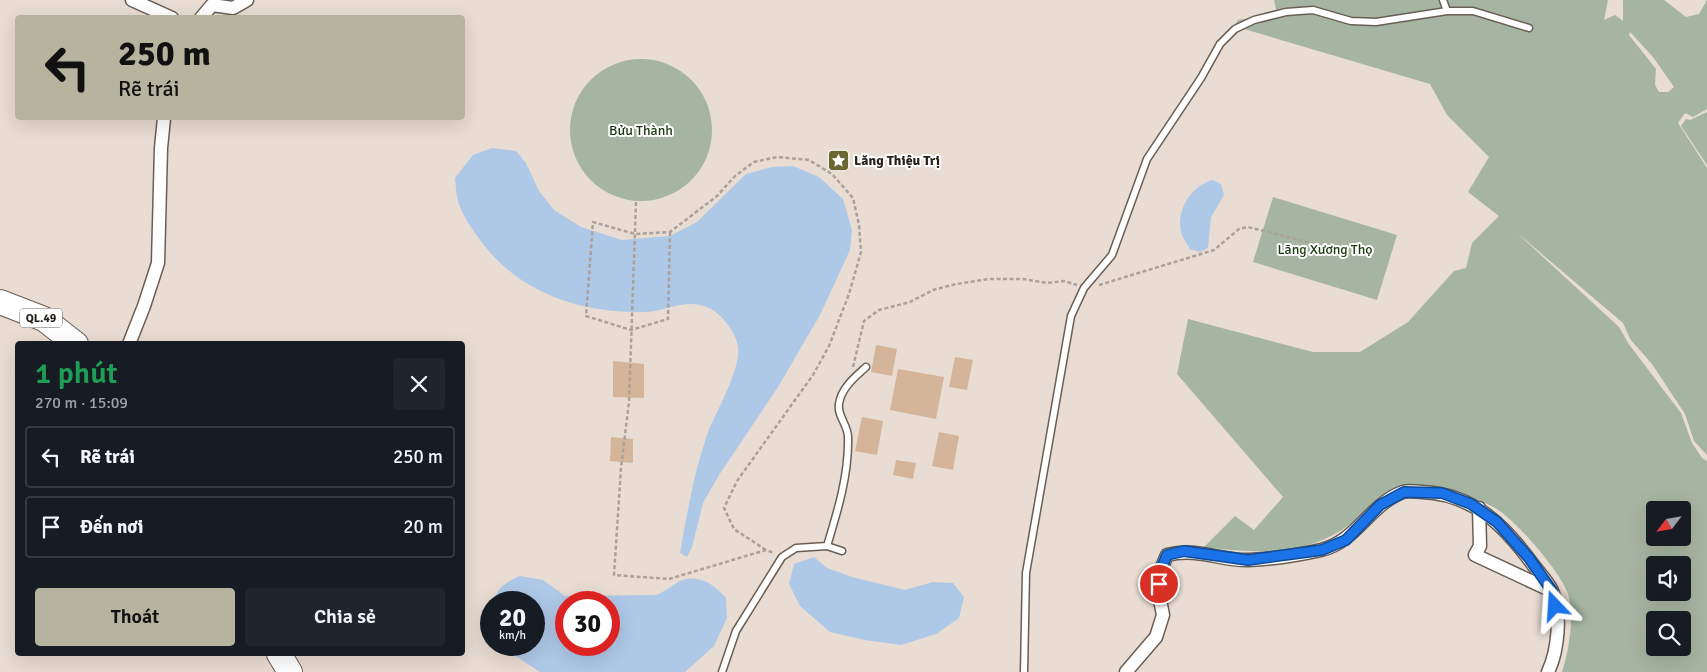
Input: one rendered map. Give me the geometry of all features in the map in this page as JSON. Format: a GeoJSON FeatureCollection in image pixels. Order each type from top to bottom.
{"type":"FeatureCollection","features":[{"type":"Feature","properties":{"kind":"highway","name":"QL.49"},"geometry":{"type":"LineString","coordinates":[[0,302],[44,319],[72,341]]}},
{"type":"Feature","properties":{"kind":"highway"},"geometry":{"type":"LineString","coordinates":[[280,656],[290,672]]}},
{"type":"Feature","properties":{"kind":"street"},"geometry":{"type":"LineString","coordinates":[[132,0],[165,15]]}},
{"type":"Feature","properties":{"kind":"street"},"geometry":{"type":"LineString","coordinates":[[204,15],[212,5],[233,8],[247,0]]}},
{"type":"Feature","properties":{"kind":"street"},"geometry":{"type":"LineString","coordinates":[[130,341],[158,262],[161,192],[160,148],[164,120]]}},
{"type":"Feature","properties":{"kind":"street"},"geometry":{"type":"LineString","coordinates":[[1126,672],[1156,637],[1163,614],[1159,595],[1160,572],[1167,555],[1184,551],[1248,560],[1322,550],[1346,540],[1380,505],[1404,492],[1442,493],[1479,508],[1497,522],[1522,551],[1552,591],[1558,622],[1555,658],[1548,672]]}},
{"type":"Feature","properties":{"kind":"street"},"geometry":{"type":"LineString","coordinates":[[1479,508],[1480,546],[1475,556],[1552,591]]}},
{"type":"Feature","properties":{"kind":"lane"},"geometry":{"type":"LineString","coordinates":[[1443,0],[1447,10]]}},
{"type":"Feature","properties":{"kind":"lane"},"geometry":{"type":"LineString","coordinates":[[1024,672],[1026,573],[1071,316],[1084,288],[1112,255],[1147,159],[1201,78],[1220,44],[1235,29],[1254,20],[1286,12],[1304,10],[1313,10],[1351,21],[1376,22],[1447,10],[1472,11],[1529,28]]}},
{"type":"Feature","properties":{"kind":"lane"},"geometry":{"type":"LineString","coordinates":[[828,546],[842,498],[848,446],[848,432],[840,416],[839,404],[851,381],[866,367]]}},
{"type":"Feature","properties":{"kind":"lane"},"geometry":{"type":"LineString","coordinates":[[722,672],[736,631],[782,557],[796,548],[828,546],[842,551]]}},
{"type":"Feature","properties":{"kind":"path"},"geometry":{"type":"LineString","coordinates":[[670,232],[668,319],[631,330],[586,316],[593,222],[635,234],[670,232],[717,196],[735,176],[754,162],[778,157],[809,160],[832,174],[853,198],[859,225],[860,252],[849,294],[829,346],[814,375],[737,481],[724,508],[734,529],[766,550],[782,557]]}},
{"type":"Feature","properties":{"kind":"path"},"geometry":{"type":"LineString","coordinates":[[636,202],[630,402],[620,478],[614,575],[669,579],[766,550]]}},
{"type":"Feature","properties":{"kind":"path"},"geometry":{"type":"LineString","coordinates":[[851,381],[864,321],[879,310],[910,302],[933,290],[989,279],[1023,278],[1046,282],[1064,281],[1084,288],[1194,258],[1214,250],[1239,229],[1248,227],[1307,242],[1325,249]]}},
{"type":"Feature","properties":{"kind":"green space"},"geometry":{"type":"Polygon","coordinates":[[[1274,0],[1608,0],[1604,20],[1615,15],[1623,21],[1623,0],[1664,0],[1686,17],[1699,14],[1707,0],[1707,109],[1693,117],[1685,113],[1678,123],[1707,168],[1707,455],[1694,441],[1685,414],[1652,364],[1630,339],[1623,323],[1516,232],[1619,327],[1628,343],[1681,413],[1692,443],[1702,458],[1707,461],[1707,672],[1562,672],[1569,645],[1571,615],[1569,597],[1558,575],[1538,548],[1504,514],[1478,500],[1435,487],[1416,486],[1391,492],[1381,497],[1340,531],[1308,545],[1274,551],[1239,551],[1204,547],[1235,516],[1254,530],[1283,497],[1177,374],[1188,319],[1313,352],[1360,352],[1408,322],[1454,271],[1466,268],[1472,243],[1499,216],[1468,192],[1489,157],[1447,115],[1430,84],[1234,26],[1238,20],[1277,14],[1274,0]],[[1630,32],[1629,35],[1656,69],[1655,85],[1659,92],[1668,92],[1674,87],[1653,57],[1630,32]]]}},
{"type":"Feature","properties":{"kind":"green space","name":"Bửu Thành"},"geometry":{"type":"Polygon","coordinates":[[[641,59],[655,60],[668,64],[681,71],[691,80],[700,90],[707,103],[711,116],[711,144],[707,157],[700,170],[691,180],[681,189],[668,196],[655,200],[641,201],[627,200],[614,196],[601,189],[591,180],[582,170],[575,157],[571,144],[570,130],[571,116],[575,103],[582,90],[591,80],[601,71],[614,64],[627,60],[641,59]]]}},
{"type":"Feature","properties":{"kind":"green space"},"geometry":{"type":"Polygon","coordinates":[[[1707,112],[1707,165],[1681,126],[1686,119],[1690,120],[1707,112]]]}},
{"type":"Feature","properties":{"kind":"green space","name":"Lăng Xương Thọ"},"geometry":{"type":"Polygon","coordinates":[[[1273,197],[1397,235],[1377,300],[1253,262],[1273,197]]]}},
{"type":"Feature","properties":{"kind":"water"},"geometry":{"type":"Polygon","coordinates":[[[492,148],[516,151],[526,163],[539,191],[554,210],[581,227],[622,240],[670,236],[697,222],[746,174],[772,167],[793,166],[819,177],[843,199],[852,230],[850,250],[820,315],[778,387],[719,475],[703,503],[692,547],[687,557],[680,553],[691,493],[707,435],[736,367],[738,356],[737,341],[728,324],[719,315],[701,305],[684,304],[643,312],[596,309],[552,296],[513,274],[480,240],[463,214],[457,195],[455,178],[473,155],[492,148]]]}},
{"type":"Feature","properties":{"kind":"water"},"geometry":{"type":"Polygon","coordinates":[[[1213,180],[1221,184],[1224,195],[1211,217],[1208,248],[1200,252],[1190,249],[1184,239],[1180,227],[1180,218],[1182,209],[1191,194],[1205,183],[1213,180]]]}},
{"type":"Feature","properties":{"kind":"water"},"geometry":{"type":"Polygon","coordinates":[[[814,557],[827,568],[852,577],[905,590],[933,582],[953,583],[964,597],[959,618],[936,634],[901,645],[865,640],[830,632],[800,606],[789,584],[794,564],[814,557]]]}},
{"type":"Feature","properties":{"kind":"water"},"geometry":{"type":"Polygon","coordinates":[[[520,576],[543,580],[558,591],[555,591],[555,656],[620,656],[620,595],[656,595],[687,579],[700,579],[717,589],[726,598],[727,618],[714,646],[685,672],[540,672],[516,656],[545,656],[545,591],[498,591],[507,583],[520,576]]]}},
{"type":"Feature","properties":{"kind":"building"},"geometry":{"type":"Polygon","coordinates":[[[876,345],[897,349],[892,376],[871,372],[876,345]]]}},
{"type":"Feature","properties":{"kind":"building"},"geometry":{"type":"Polygon","coordinates":[[[955,357],[973,360],[967,390],[949,387],[955,357]]]}},
{"type":"Feature","properties":{"kind":"building"},"geometry":{"type":"Polygon","coordinates":[[[613,361],[644,364],[644,398],[613,397],[613,361]]]}},
{"type":"Feature","properties":{"kind":"building"},"geometry":{"type":"Polygon","coordinates":[[[898,369],[944,377],[936,419],[890,410],[898,369]]]}},
{"type":"Feature","properties":{"kind":"building"},"geometry":{"type":"Polygon","coordinates":[[[862,417],[883,421],[877,455],[855,451],[862,417]]]}},
{"type":"Feature","properties":{"kind":"building"},"geometry":{"type":"Polygon","coordinates":[[[939,432],[959,436],[953,470],[932,466],[939,432]]]}},
{"type":"Feature","properties":{"kind":"building"},"geometry":{"type":"Polygon","coordinates":[[[611,437],[633,439],[633,463],[610,461],[611,437]]]}},
{"type":"Feature","properties":{"kind":"building"},"geometry":{"type":"Polygon","coordinates":[[[896,460],[916,463],[913,479],[893,475],[896,460]]]}},
{"type":"Feature","properties":{"kind":"place","name":"Lăng Thiệu Trị"},"geometry":{"type":"Point","coordinates":[838,160]}},
{"type":"Feature","properties":{"kind":"route"},"geometry":{"type":"LineString","coordinates":[[1159,584],[1160,572],[1167,555],[1184,551],[1248,560],[1322,550],[1346,540],[1380,505],[1404,492],[1442,493],[1479,508],[1497,522],[1529,558],[1552,591],[1555,606]]}}]}
